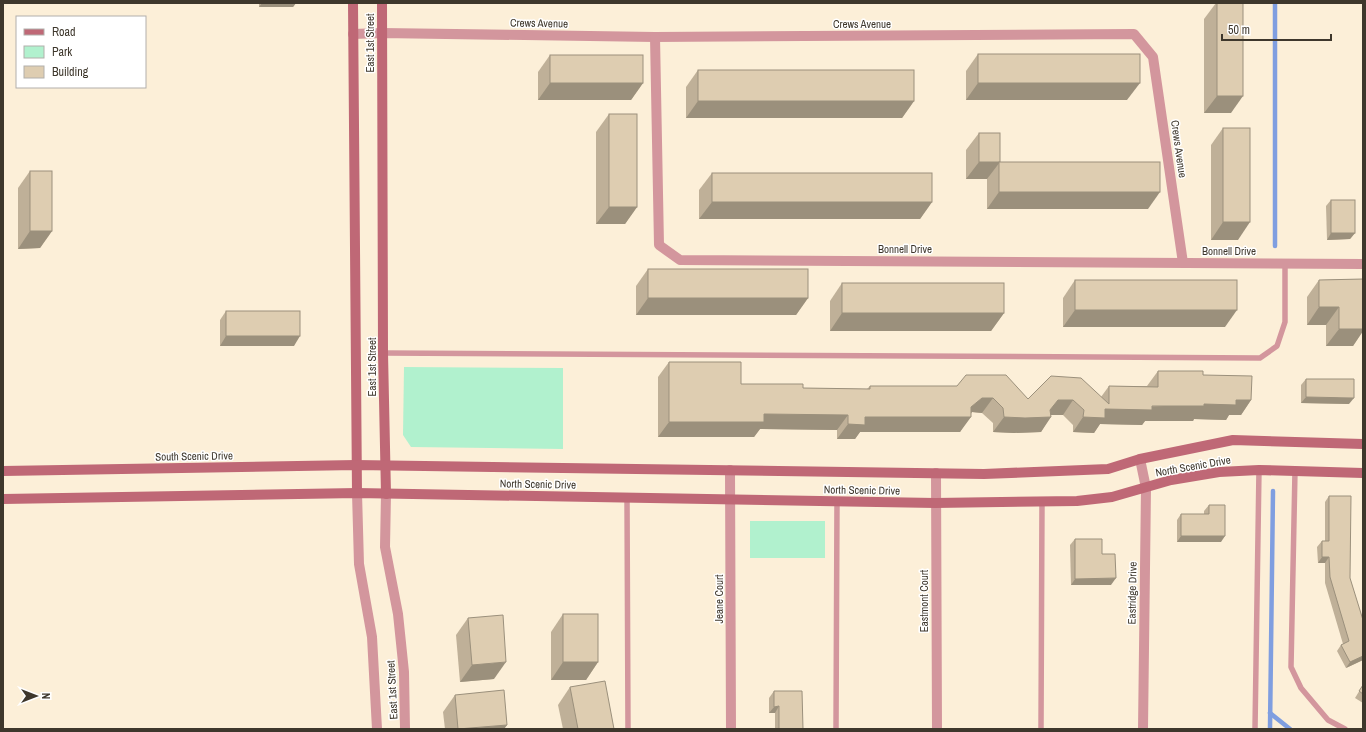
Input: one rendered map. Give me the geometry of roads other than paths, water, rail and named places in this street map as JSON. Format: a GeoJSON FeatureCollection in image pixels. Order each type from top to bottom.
{"type":"FeatureCollection","features":[{"type":"Feature","properties":{"kind":"main road","name":"East 1st Street"},"geometry":{"type":"LineString","coordinates":[[353,3],[357,493]]}},
{"type":"Feature","properties":{"kind":"main road","name":"East 1st Street"},"geometry":{"type":"LineString","coordinates":[[382,3],[383,353],[386,494]]}},
{"type":"Feature","properties":{"kind":"main road","name":"North Scenic Drive"},"geometry":{"type":"LineString","coordinates":[[386,465],[984,474],[1108,469],[1140,458],[1233,440],[1363,444]]}},
{"type":"Feature","properties":{"kind":"main road","name":"South Scenic Drive"},"geometry":{"type":"LineString","coordinates":[[3,471],[386,465]]}},
{"type":"Feature","properties":{"kind":"main road","name":"North Scenic Drive"},"geometry":{"type":"LineString","coordinates":[[357,493],[936,503],[1042,502],[1078,501],[1112,497],[1171,480],[1219,472],[1258,470],[1363,473]]}},
{"type":"Feature","properties":{"kind":"main road"},"geometry":{"type":"LineString","coordinates":[[3,499],[357,493]]}},
{"type":"Feature","properties":{"kind":"street","name":"Crews Avenue"},"geometry":{"type":"LineString","coordinates":[[353,34],[382,33],[655,37],[1134,34],[1153,56],[1183,263]]}},
{"type":"Feature","properties":{"kind":"street","name":"Bonnell Drive"},"geometry":{"type":"LineString","coordinates":[[655,37],[659,245],[680,260],[1363,264]]}},
{"type":"Feature","properties":{"kind":"street","name":"Eastridge Drive"},"geometry":{"type":"LineString","coordinates":[[1140,458],[1146,488],[1143,729]]}},
{"type":"Feature","properties":{"kind":"street","name":"Jeane Court"},"geometry":{"type":"LineString","coordinates":[[730,470],[731,729]]}},
{"type":"Feature","properties":{"kind":"street","name":"Eastmont Court"},"geometry":{"type":"LineString","coordinates":[[936,473],[937,729]]}},
{"type":"Feature","properties":{"kind":"street","name":"East 1st Street"},"geometry":{"type":"LineString","coordinates":[[357,493],[359,564],[372,637],[377,729]]}},
{"type":"Feature","properties":{"kind":"street","name":"East 1st Street"},"geometry":{"type":"LineString","coordinates":[[386,494],[385,547],[398,614],[404,672],[405,729]]}},
{"type":"Feature","properties":{"kind":"lane"},"geometry":{"type":"LineString","coordinates":[[383,353],[1260,358],[1277,346],[1285,322],[1285,264]]}},
{"type":"Feature","properties":{"kind":"lane"},"geometry":{"type":"LineString","coordinates":[[1255,729],[1258,470]]}},
{"type":"Feature","properties":{"kind":"lane"},"geometry":{"type":"LineString","coordinates":[[1295,471],[1292,667],[1301,688],[1328,720],[1345,729]]}},
{"type":"Feature","properties":{"kind":"lane"},"geometry":{"type":"LineString","coordinates":[[627,498],[628,729]]}},
{"type":"Feature","properties":{"kind":"lane"},"geometry":{"type":"LineString","coordinates":[[836,729],[837,501]]}},
{"type":"Feature","properties":{"kind":"lane"},"geometry":{"type":"LineString","coordinates":[[1041,729],[1042,502]]}},
{"type":"Feature","properties":{"kind":"waterway"},"geometry":{"type":"LineString","coordinates":[[1275,3],[1275,246]]}},
{"type":"Feature","properties":{"kind":"waterway"},"geometry":{"type":"LineString","coordinates":[[1270,729],[1273,491]]}},
{"type":"Feature","properties":{"kind":"waterway"},"geometry":{"type":"LineString","coordinates":[[1270,713],[1290,729]]}}]}
